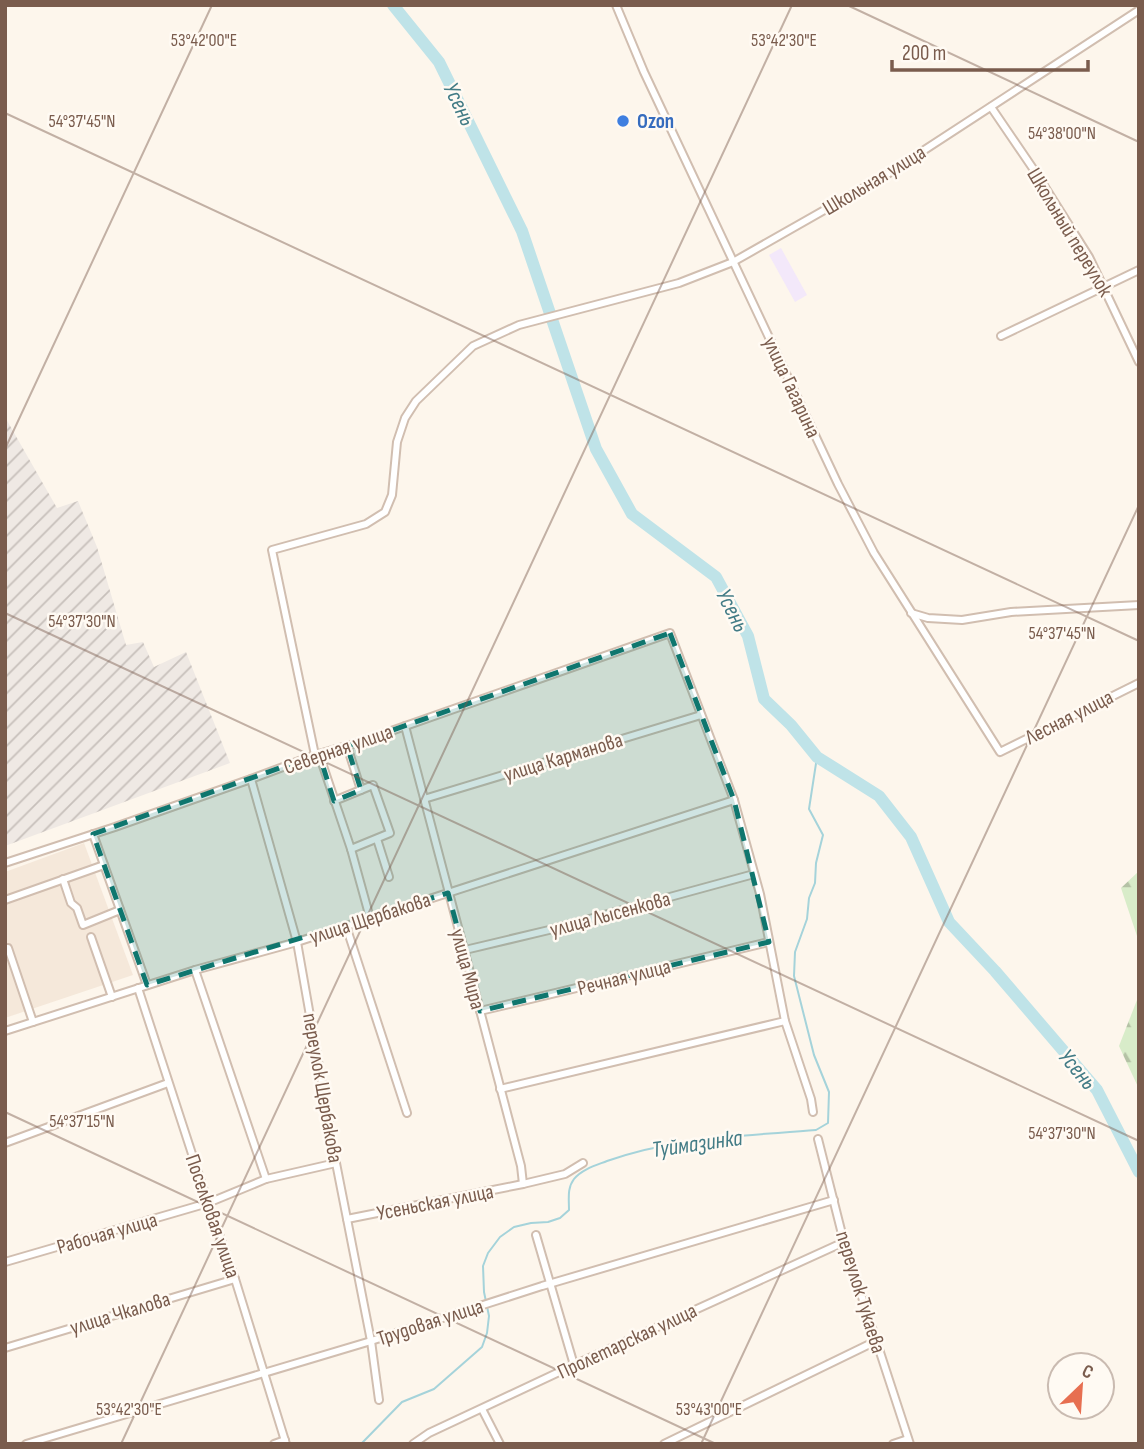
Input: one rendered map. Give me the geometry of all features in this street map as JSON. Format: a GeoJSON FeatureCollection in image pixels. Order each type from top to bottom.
{"type":"FeatureCollection","features":[{"type":"Feature","properties":{"kind":"street","name":"улица Гагарина"},"geometry":{"type":"LineString","coordinates":[[616,5],[838,484],[874,552],[1000,752]]}},
{"type":"Feature","properties":{"kind":"street","name":"Школьная улица"},"geometry":{"type":"LineString","coordinates":[[317,754],[272,550],[366,524],[385,512],[392,495],[397,442],[405,418],[416,401],[473,346],[519,325],[680,283],[733,261],[886,175],[1139,10]]}},
{"type":"Feature","properties":{"kind":"street","name":"Школьный переулок"},"geometry":{"type":"LineString","coordinates":[[991,107],[1089,257],[1139,362]]}},
{"type":"Feature","properties":{"kind":"street"},"geometry":{"type":"LineString","coordinates":[[1001,336],[1139,270]]}},
{"type":"Feature","properties":{"kind":"street"},"geometry":{"type":"LineString","coordinates":[[911,613],[928,618],[962,620],[1011,612],[1139,605]]}},
{"type":"Feature","properties":{"kind":"street","name":"Северная улица"},"geometry":{"type":"LineString","coordinates":[[5,863],[670,633],[701,715]]}},
{"type":"Feature","properties":{"kind":"street","name":"Лесная улица"},"geometry":{"type":"LineString","coordinates":[[1000,752],[1139,682]]}},
{"type":"Feature","properties":{"kind":"street"},"geometry":{"type":"LineString","coordinates":[[701,715],[734,800],[760,894],[785,1021],[813,1112]]}},
{"type":"Feature","properties":{"kind":"street","name":"улица Карманова"},"geometry":{"type":"LineString","coordinates":[[424,800],[701,715]]}},
{"type":"Feature","properties":{"kind":"street","name":"улица Мира"},"geometry":{"type":"LineString","coordinates":[[405,726],[521,1166],[523,1185]]}},
{"type":"Feature","properties":{"kind":"street"},"geometry":{"type":"LineString","coordinates":[[347,746],[361,790]]}},
{"type":"Feature","properties":{"kind":"street"},"geometry":{"type":"LineString","coordinates":[[317,754],[351,849],[370,918]]}},
{"type":"Feature","properties":{"kind":"street","name":"переулок Щербакова"},"geometry":{"type":"LineString","coordinates":[[251,779],[297,942],[371,1341],[379,1399]]}},
{"type":"Feature","properties":{"kind":"street"},"geometry":{"type":"LineString","coordinates":[[334,801],[373,785],[390,833],[351,849]]}},
{"type":"Feature","properties":{"kind":"street","name":"улица Щербакова"},"geometry":{"type":"LineString","coordinates":[[5,1031],[195,970],[297,942],[734,800]]}},
{"type":"Feature","properties":{"kind":"street"},"geometry":{"type":"LineString","coordinates":[[93,834],[147,985]]}},
{"type":"Feature","properties":{"kind":"street"},"geometry":{"type":"LineString","coordinates":[[377,839],[389,877]]}},
{"type":"Feature","properties":{"kind":"street"},"geometry":{"type":"LineString","coordinates":[[5,900],[104,865]]}},
{"type":"Feature","properties":{"kind":"street","name":"улица Лысенкова"},"geometry":{"type":"LineString","coordinates":[[465,950],[754,874]]}},
{"type":"Feature","properties":{"kind":"street"},"geometry":{"type":"LineString","coordinates":[[63,879],[71,903],[77,908],[83,925],[120,911]]}},
{"type":"Feature","properties":{"kind":"street"},"geometry":{"type":"LineString","coordinates":[[346,926],[407,1113]]}},
{"type":"Feature","properties":{"kind":"street"},"geometry":{"type":"LineString","coordinates":[[91,937],[112,997]]}},
{"type":"Feature","properties":{"kind":"street","name":"Речная улица"},"geometry":{"type":"LineString","coordinates":[[480,1012],[769,942]]}},
{"type":"Feature","properties":{"kind":"street"},"geometry":{"type":"LineString","coordinates":[[5,947],[8,948],[33,1022]]}},
{"type":"Feature","properties":{"kind":"street"},"geometry":{"type":"LineString","coordinates":[[195,970],[266,1179]]}},
{"type":"Feature","properties":{"kind":"street","name":"Поселковая улица"},"geometry":{"type":"LineString","coordinates":[[138,988],[286,1442]]}},
{"type":"Feature","properties":{"kind":"street"},"geometry":{"type":"LineString","coordinates":[[500,1089],[785,1021]]}},
{"type":"Feature","properties":{"kind":"street"},"geometry":{"type":"LineString","coordinates":[[5,1143],[168,1083]]}},
{"type":"Feature","properties":{"kind":"street","name":"переулок Тукаева"},"geometry":{"type":"LineString","coordinates":[[818,1139],[844,1242],[909,1441]]}},
{"type":"Feature","properties":{"kind":"street","name":"Рабочая улица"},"geometry":{"type":"LineString","coordinates":[[5,1262],[208,1203],[266,1179],[336,1163]]}},
{"type":"Feature","properties":{"kind":"street","name":"Усеньская улица"},"geometry":{"type":"LineString","coordinates":[[347,1219],[523,1185],[565,1174],[583,1163]]}},
{"type":"Feature","properties":{"kind":"street","name":"Трудовая улица"},"geometry":{"type":"LineString","coordinates":[[26,1444],[834,1200]]}},
{"type":"Feature","properties":{"kind":"street"},"geometry":{"type":"LineString","coordinates":[[536,1235],[574,1365]]}},
{"type":"Feature","properties":{"kind":"street","name":"Пролетарская улица"},"geometry":{"type":"LineString","coordinates":[[413,1444],[429,1433],[574,1365],[844,1242]]}},
{"type":"Feature","properties":{"kind":"street","name":"улица Чкалова"},"geometry":{"type":"LineString","coordinates":[[5,1348],[235,1279]]}},
{"type":"Feature","properties":{"kind":"street"},"geometry":{"type":"LineString","coordinates":[[664,1444],[876,1341]]}},
{"type":"Feature","properties":{"kind":"street"},"geometry":{"type":"LineString","coordinates":[[482,1409],[500,1444]]}},
{"type":"Feature","properties":{"kind":"street"},"geometry":{"type":"LineString","coordinates":[[893,1444],[909,1441]]}},
{"type":"Feature","properties":{"kind":"street"},"geometry":{"type":"LineString","coordinates":[[274,1444],[286,1442]]}},
{"type":"Feature","properties":{"kind":"highlighted area"},"geometry":{"type":"Polygon","coordinates":[[[670,633],[734,800],[769,942],[480,1011],[448,893],[147,985],[93,834],[319,754],[334,801],[361,790],[347,746],[670,633]]]}},
{"type":"Feature","properties":{"kind":"shaded area"},"geometry":{"type":"Polygon","coordinates":[[[781,248],[807,295],[795,302],[769,255],[781,248]]]}},
{"type":"Feature","properties":{"kind":"shaded area"},"geometry":{"type":"Polygon","coordinates":[[[5,417],[57,508],[78,501],[97,547],[126,645],[143,642],[154,667],[186,652],[230,763],[5,846],[5,417]]]}},
{"type":"Feature","properties":{"kind":"shaded area"},"geometry":{"type":"Polygon","coordinates":[[[84,843],[133,975],[5,1018],[5,872],[84,843]]]}},
{"type":"Feature","properties":{"kind":"green space"},"geometry":{"type":"Polygon","coordinates":[[[1139,871],[1139,942],[1121,888],[1139,871]]]}},
{"type":"Feature","properties":{"kind":"green space"},"geometry":{"type":"Polygon","coordinates":[[[1139,1000],[1139,1089],[1119,1046],[1139,1000]]]}},
{"type":"Feature","properties":{"kind":"waterway","name":"Усень"},"geometry":{"type":"LineString","coordinates":[[393,5],[439,62],[522,231],[596,449],[632,514],[716,577],[748,636],[764,699],[791,725],[817,757],[879,796],[911,837],[949,922],[995,971],[1097,1090],[1139,1172]]}},
{"type":"Feature","properties":{"kind":"waterway","name":"Туймазинка"},"geometry":{"type":"LineString","coordinates":[[359,1444],[402,1402],[434,1389],[482,1347],[489,1316],[484,1292],[483,1266],[488,1253],[500,1237],[514,1227],[560,1218],[569,1210],[570,1186],[581,1173],[607,1161],[658,1147],[710,1139],[816,1130],[828,1123],[829,1092],[814,1055],[794,976],[795,952],[807,919],[823,835],[809,809],[817,757]]}},
{"type":"Feature","properties":{"kind":"place","name":"Ozon"},"geometry":{"type":"Point","coordinates":[623,121]}}]}
